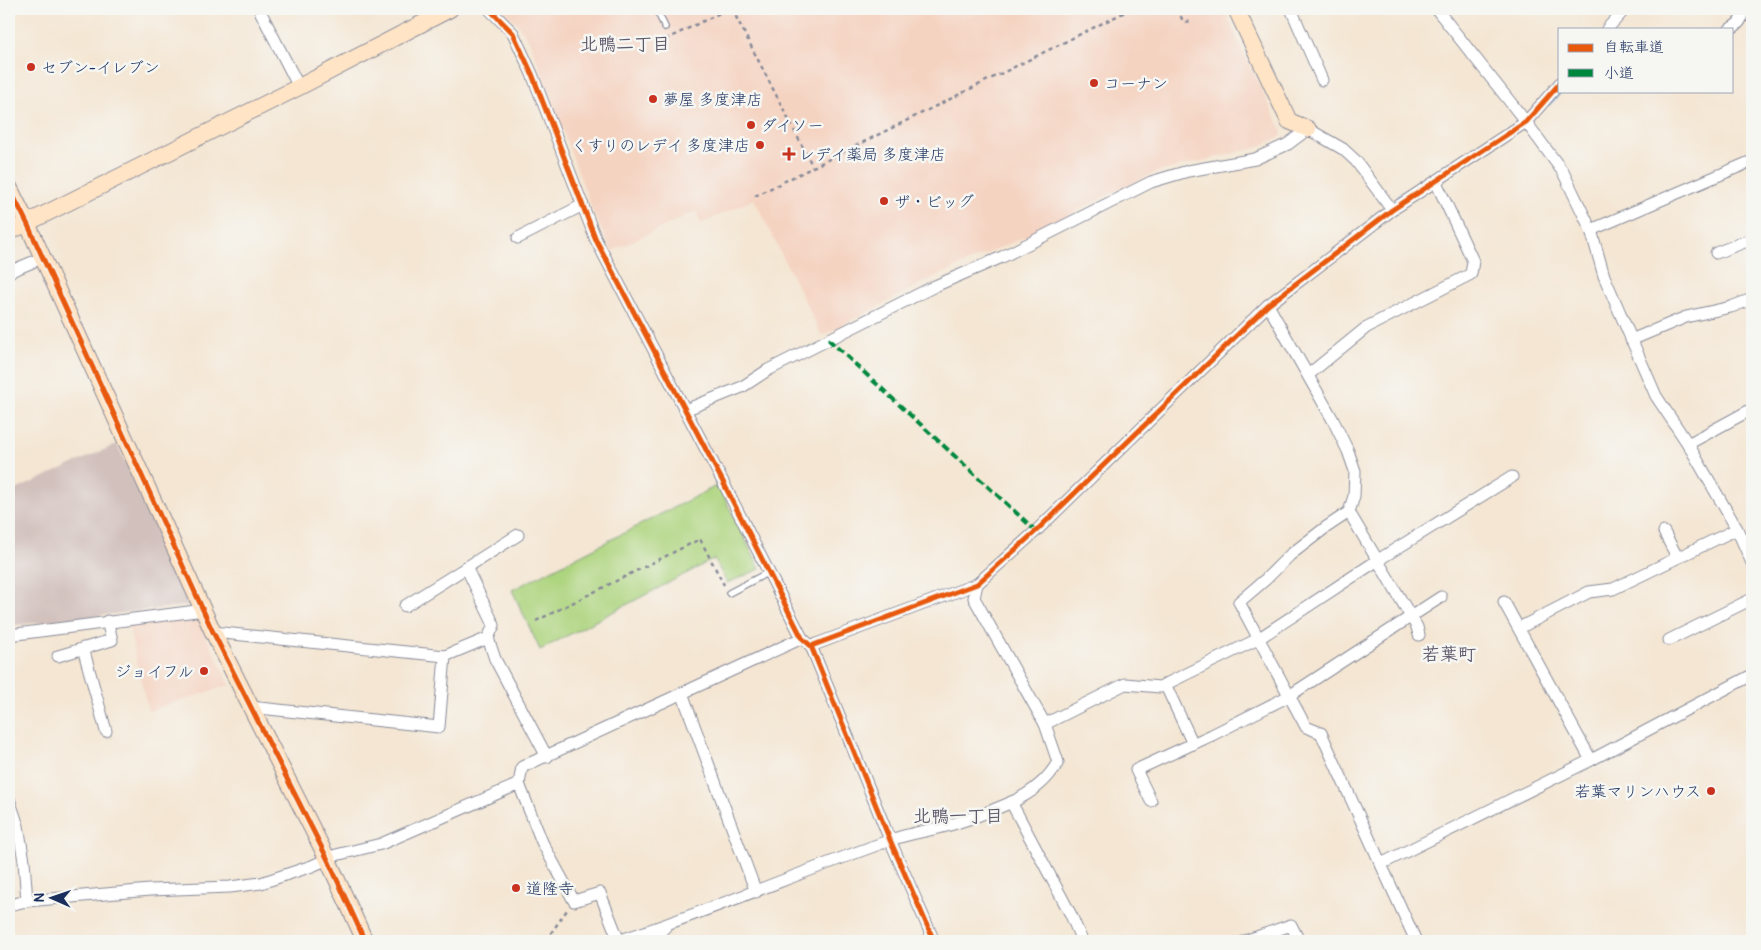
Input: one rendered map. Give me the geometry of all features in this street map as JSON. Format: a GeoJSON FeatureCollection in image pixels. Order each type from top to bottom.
{"type":"FeatureCollection","features":[{"type":"Feature","properties":{"kind":"street"},"geometry":{"type":"LineString","coordinates":[[259,9],[299,87]]}},
{"type":"Feature","properties":{"kind":"street"},"geometry":{"type":"LineString","coordinates":[[9,232],[450,9]]}},
{"type":"Feature","properties":{"kind":"street"},"geometry":{"type":"LineString","coordinates":[[490,9],[513,33],[532,74],[596,240],[807,642],[934,941]]}},
{"type":"Feature","properties":{"kind":"street"},"geometry":{"type":"LineString","coordinates":[[1236,9],[1289,121],[1308,129],[1343,149],[1356,161],[1392,210]]}},
{"type":"Feature","properties":{"kind":"street"},"geometry":{"type":"LineString","coordinates":[[1291,9],[1322,80]]}},
{"type":"Feature","properties":{"kind":"street"},"geometry":{"type":"LineString","coordinates":[[1443,9],[1438,11],[1563,172],[1591,230],[1604,276],[1656,396],[1688,444],[1737,529],[1752,563]]}},
{"type":"Feature","properties":{"kind":"street"},"geometry":{"type":"LineString","coordinates":[[1609,28],[1625,9]]}},
{"type":"Feature","properties":{"kind":"street"},"geometry":{"type":"LineString","coordinates":[[1732,28],[1737,25],[1741,19],[1740,9]]}},
{"type":"Feature","properties":{"kind":"street"},"geometry":{"type":"LineString","coordinates":[[977,584],[974,598],[1045,724],[1058,762],[1046,780],[1011,802],[950,824],[890,840],[756,892],[618,941],[600,893],[574,901],[542,842],[519,784],[522,767],[682,693],[807,642],[977,584],[1036,531],[1268,304],[1392,210],[1526,122],[1558,85]]}},
{"type":"Feature","properties":{"kind":"street"},"geometry":{"type":"LineString","coordinates":[[685,410],[742,387],[768,370],[935,286],[1002,257],[1151,182],[1188,171],[1255,159],[1288,144],[1308,129]]}},
{"type":"Feature","properties":{"kind":"street"},"geometry":{"type":"LineString","coordinates":[[1591,230],[1752,161]]}},
{"type":"Feature","properties":{"kind":"street"},"geometry":{"type":"LineString","coordinates":[[1308,376],[1367,327],[1471,274],[1473,261],[1436,182]]}},
{"type":"Feature","properties":{"kind":"street"},"geometry":{"type":"LineString","coordinates":[[9,187],[213,632],[328,860],[365,941]]}},
{"type":"Feature","properties":{"kind":"street"},"geometry":{"type":"LineString","coordinates":[[518,238],[583,205]]}},
{"type":"Feature","properties":{"kind":"street"},"geometry":{"type":"LineString","coordinates":[[1716,253],[1752,239]]}},
{"type":"Feature","properties":{"kind":"street"},"geometry":{"type":"LineString","coordinates":[[9,272],[42,258]]}},
{"type":"Feature","properties":{"kind":"street"},"geometry":{"type":"LineString","coordinates":[[1632,340],[1686,317],[1731,307],[1752,299]]}},
{"type":"Feature","properties":{"kind":"street"},"geometry":{"type":"LineString","coordinates":[[1268,304],[1333,420],[1348,451],[1355,471],[1354,496],[1349,512],[1324,528],[1290,555],[1239,602],[1306,727],[1321,733],[1416,941]]}},
{"type":"Feature","properties":{"kind":"street"},"geometry":{"type":"LineString","coordinates":[[1688,444],[1752,409]]}},
{"type":"Feature","properties":{"kind":"street"},"geometry":{"type":"LineString","coordinates":[[1045,724],[1125,684],[1160,687],[1258,638],[1378,560],[1512,478]]}},
{"type":"Feature","properties":{"kind":"street"},"geometry":{"type":"LineString","coordinates":[[1349,512],[1417,627],[1418,635]]}},
{"type":"Feature","properties":{"kind":"street"},"geometry":{"type":"LineString","coordinates":[[1519,628],[1589,592],[1613,589],[1737,529]]}},
{"type":"Feature","properties":{"kind":"street"},"geometry":{"type":"LineString","coordinates":[[1664,532],[1677,557]]}},
{"type":"Feature","properties":{"kind":"street"},"geometry":{"type":"LineString","coordinates":[[405,606],[518,535]]}},
{"type":"Feature","properties":{"kind":"street"},"geometry":{"type":"LineString","coordinates":[[213,632],[445,656],[488,638],[494,625],[466,567]]}},
{"type":"Feature","properties":{"kind":"street"},"geometry":{"type":"LineString","coordinates":[[1151,801],[1136,770],[1289,696],[1441,598]]}},
{"type":"Feature","properties":{"kind":"street"},"geometry":{"type":"LineString","coordinates":[[1668,640],[1752,598]]}},
{"type":"Feature","properties":{"kind":"street"},"geometry":{"type":"LineString","coordinates":[[1504,602],[1591,760]]}},
{"type":"Feature","properties":{"kind":"street"},"geometry":{"type":"LineString","coordinates":[[9,635],[204,610]]}},
{"type":"Feature","properties":{"kind":"street"},"geometry":{"type":"LineString","coordinates":[[58,656],[112,640],[107,621]]}},
{"type":"Feature","properties":{"kind":"street"},"geometry":{"type":"LineString","coordinates":[[488,638],[495,659],[547,757]]}},
{"type":"Feature","properties":{"kind":"street"},"geometry":{"type":"LineString","coordinates":[[83,648],[106,731]]}},
{"type":"Feature","properties":{"kind":"street"},"geometry":{"type":"LineString","coordinates":[[250,707],[439,727],[445,656]]}},
{"type":"Feature","properties":{"kind":"street"},"geometry":{"type":"LineString","coordinates":[[1381,864],[1591,760],[1752,676]]}},
{"type":"Feature","properties":{"kind":"street"},"geometry":{"type":"LineString","coordinates":[[1165,684],[1193,744]]}},
{"type":"Feature","properties":{"kind":"street"},"geometry":{"type":"LineString","coordinates":[[682,693],[756,892]]}},
{"type":"Feature","properties":{"kind":"street"},"geometry":{"type":"LineString","coordinates":[[9,904],[27,900],[150,890],[230,887],[261,883],[328,860],[336,855],[381,844],[519,784]]}},
{"type":"Feature","properties":{"kind":"street"},"geometry":{"type":"LineString","coordinates":[[9,799],[18,826],[24,861],[27,900]]}},
{"type":"Feature","properties":{"kind":"street"},"geometry":{"type":"LineString","coordinates":[[1011,802],[1072,915],[1082,941]]}},
{"type":"Feature","properties":{"kind":"street"},"geometry":{"type":"LineString","coordinates":[[651,941],[667,925]]}},
{"type":"Feature","properties":{"kind":"street"},"geometry":{"type":"LineString","coordinates":[[667,925],[665,938],[667,941]]}},
{"type":"Feature","properties":{"kind":"street"},"geometry":{"type":"LineString","coordinates":[[1245,941],[1291,925],[1299,941]]}},
{"type":"Feature","properties":{"kind":"lane"},"geometry":{"type":"LineString","coordinates":[[656,9],[665,26]]}},
{"type":"Feature","properties":{"kind":"lane"},"geometry":{"type":"LineString","coordinates":[[729,593],[769,572]]}},
{"type":"Feature","properties":{"kind":"path"},"geometry":{"type":"LineString","coordinates":[[658,43],[730,9],[813,167]]}},
{"type":"Feature","properties":{"kind":"path"},"geometry":{"type":"LineString","coordinates":[[755,196],[1131,9]]}},
{"type":"Feature","properties":{"kind":"path"},"geometry":{"type":"LineString","coordinates":[[1177,9],[1184,21],[1191,22]]}},
{"type":"Feature","properties":{"kind":"path"},"geometry":{"type":"LineString","coordinates":[[1176,19],[1181,17]]}},
{"type":"Feature","properties":{"kind":"path"},"geometry":{"type":"LineString","coordinates":[[536,621],[700,539],[729,593]]}},
{"type":"Feature","properties":{"kind":"path"},"geometry":{"type":"LineString","coordinates":[[549,941],[549,936],[574,901]]}},
{"type":"Feature","properties":{"kind":"shaded area"},"geometry":{"type":"Polygon","coordinates":[[[503,9],[1225,9],[1237,39],[1282,131],[1281,137],[1255,148],[1157,172],[1115,191],[1029,235],[930,279],[822,336],[754,199],[701,224],[696,211],[612,251],[595,217],[530,42],[516,22],[503,9]]]}},
{"type":"Feature","properties":{"kind":"shaded area"},"geometry":{"type":"Polygon","coordinates":[[[117,444],[192,605],[9,626],[9,493],[117,444]]]}},
{"type":"Feature","properties":{"kind":"shaded area"},"geometry":{"type":"Polygon","coordinates":[[[196,616],[230,685],[148,711],[128,624],[196,616]]]}},
{"type":"Feature","properties":{"kind":"green space"},"geometry":{"type":"Polygon","coordinates":[[[718,485],[760,569],[727,583],[714,559],[540,650],[512,590],[718,485]]]}},
{"type":"Feature","properties":{"kind":"waterway"},"geometry":{"type":"LineString","coordinates":[[1549,103],[1559,92]]}},
{"type":"Feature","properties":{"kind":"waterway"},"geometry":{"type":"LineString","coordinates":[[1399,197],[1416,188]]}},
{"type":"Feature","properties":{"kind":"marked path"},"geometry":{"type":"LineString","coordinates":[[828,339],[1036,531]]}},
{"type":"Feature","properties":{"kind":"cycle path"},"geometry":{"type":"LineString","coordinates":[[489,9],[513,33],[532,74],[596,240],[723,482],[802,638],[811,646],[890,840],[934,941]]}},
{"type":"Feature","properties":{"kind":"cycle path"},"geometry":{"type":"LineString","coordinates":[[811,646],[977,584],[1036,531],[1268,305],[1392,210],[1526,122],[1558,85]]}},
{"type":"Feature","properties":{"kind":"cycle path"},"geometry":{"type":"LineString","coordinates":[[9,187],[213,632],[328,860],[365,941]]}},
{"type":"Feature","properties":{"kind":"place","name":"セブン-イレブン"},"geometry":{"type":"Point","coordinates":[31,67]}},
{"type":"Feature","properties":{"kind":"place","name":"コーナン"},"geometry":{"type":"Point","coordinates":[1094,83]}},
{"type":"Feature","properties":{"kind":"place","name":"夢屋 多度津店"},"geometry":{"type":"Point","coordinates":[653,99]}},
{"type":"Feature","properties":{"kind":"place","name":"ダイソー"},"geometry":{"type":"Point","coordinates":[751,125]}},
{"type":"Feature","properties":{"kind":"place","name":"くすりのレデイ 多度津店"},"geometry":{"type":"Point","coordinates":[760,145]}},
{"type":"Feature","properties":{"kind":"place","name":"レデイ薬局 多度津店"},"geometry":{"type":"Point","coordinates":[789,154]}},
{"type":"Feature","properties":{"kind":"place","name":"ザ・ビッグ"},"geometry":{"type":"Point","coordinates":[884,201]}},
{"type":"Feature","properties":{"kind":"place","name":"ジョイフル"},"geometry":{"type":"Point","coordinates":[204,671]}},
{"type":"Feature","properties":{"kind":"place","name":"若葉マリンハウス"},"geometry":{"type":"Point","coordinates":[1711,791]}},
{"type":"Feature","properties":{"kind":"place","name":"道隆寺"},"geometry":{"type":"Point","coordinates":[516,888]}},
{"type":"Feature","properties":{"kind":"district","name":"北鴨二丁目"},"geometry":{"type":"Point","coordinates":[625,44]}},
{"type":"Feature","properties":{"kind":"district","name":"若葉町"},"geometry":{"type":"Point","coordinates":[1449,654]}},
{"type":"Feature","properties":{"kind":"district","name":"北鴨一丁目"},"geometry":{"type":"Point","coordinates":[958,816]}}]}
